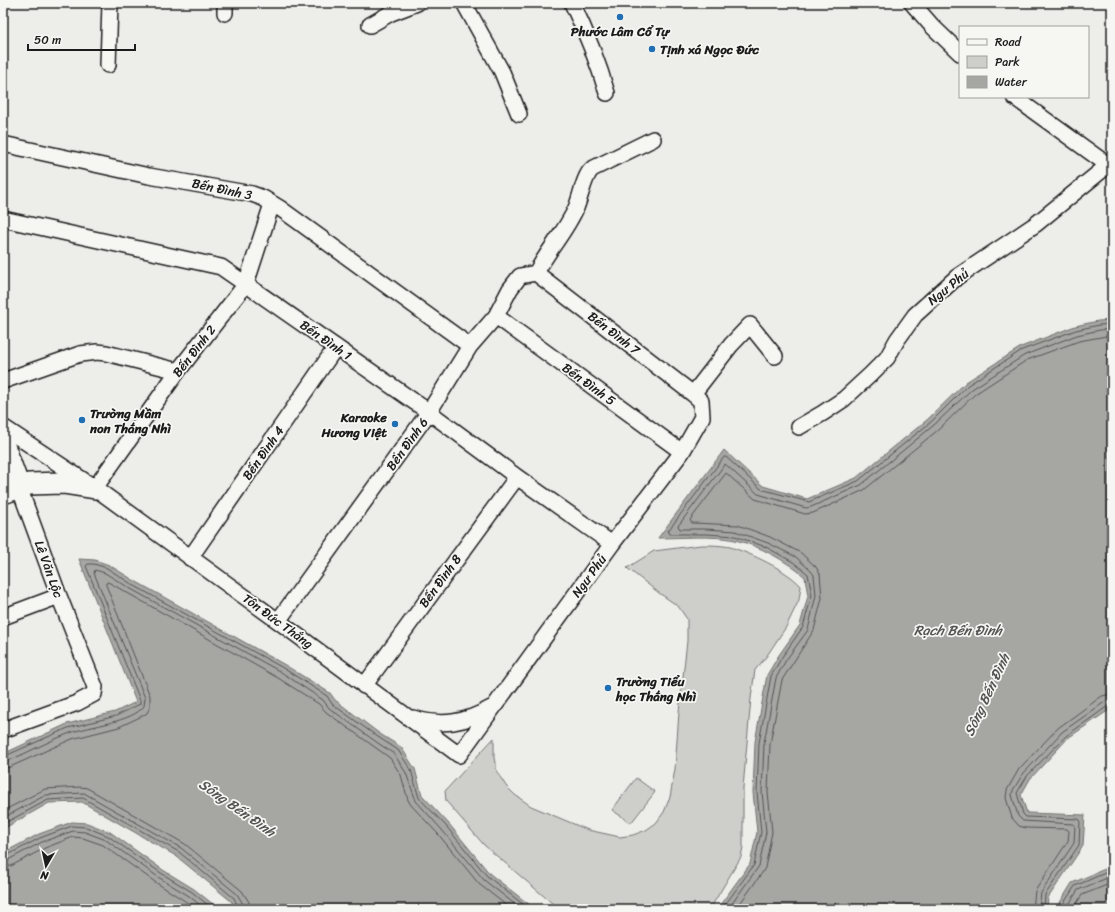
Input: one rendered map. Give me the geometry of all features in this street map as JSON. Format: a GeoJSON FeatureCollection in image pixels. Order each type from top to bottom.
{"type":"FeatureCollection","features":[{"type":"Feature","properties":{"kind":"street"},"geometry":{"type":"LineString","coordinates":[[108,65],[110,3]]}},
{"type":"Feature","properties":{"kind":"street"},"geometry":{"type":"LineString","coordinates":[[370,25],[391,13],[417,3]]}},
{"type":"Feature","properties":{"kind":"street"},"geometry":{"type":"LineString","coordinates":[[464,3],[502,72],[519,114]]}},
{"type":"Feature","properties":{"kind":"street"},"geometry":{"type":"LineString","coordinates":[[572,3],[601,70],[607,93]]}},
{"type":"Feature","properties":{"kind":"street"},"geometry":{"type":"LineString","coordinates":[[912,3],[932,26],[959,52]]}},
{"type":"Feature","properties":{"kind":"street"},"geometry":{"type":"LineString","coordinates":[[1015,98],[1110,164]]}},
{"type":"Feature","properties":{"kind":"street"},"geometry":{"type":"LineString","coordinates":[[536,273],[545,256],[573,215],[584,188],[588,172],[653,139]]}},
{"type":"Feature","properties":{"kind":"street","name":"Bến Đình 3"},"geometry":{"type":"LineString","coordinates":[[3,144],[150,176],[252,194],[272,204],[470,346]]}},
{"type":"Feature","properties":{"kind":"street","name":"Ngư Phủ"},"geometry":{"type":"LineString","coordinates":[[799,427],[824,413],[870,375],[886,358],[915,315],[958,277],[1036,224],[1110,164]]}},
{"type":"Feature","properties":{"kind":"street","name":"Bến Đình 2"},"geometry":{"type":"LineString","coordinates":[[95,488],[178,371],[246,284],[272,204]]}},
{"type":"Feature","properties":{"kind":"street","name":"Bến Đình 1"},"geometry":{"type":"LineString","coordinates":[[3,219],[221,267],[429,412],[517,477],[612,544]]}},
{"type":"Feature","properties":{"kind":"street","name":"Bến Đình 6"},"geometry":{"type":"LineString","coordinates":[[278,621],[429,412],[470,346],[496,316],[510,289],[520,276],[536,273]]}},
{"type":"Feature","properties":{"kind":"street","name":"Bến Đình 7"},"geometry":{"type":"LineString","coordinates":[[536,273],[693,394]]}},
{"type":"Feature","properties":{"kind":"street","name":"Bến Đình 5"},"geometry":{"type":"LineString","coordinates":[[496,316],[682,452]]}},
{"type":"Feature","properties":{"kind":"street"},"geometry":{"type":"LineString","coordinates":[[693,394],[731,345],[750,325],[775,356]]}},
{"type":"Feature","properties":{"kind":"street","name":"Bến Đình 4"},"geometry":{"type":"LineString","coordinates":[[190,558],[336,347]]}},
{"type":"Feature","properties":{"kind":"street"},"geometry":{"type":"LineString","coordinates":[[3,381],[80,354],[97,352],[178,371]]}},
{"type":"Feature","properties":{"kind":"street","name":"Ngư Phủ"},"geometry":{"type":"LineString","coordinates":[[459,756],[612,544],[682,452],[702,417],[701,401],[693,394]]}},
{"type":"Feature","properties":{"kind":"street","name":"Tôn Đức Thắng"},"geometry":{"type":"LineString","coordinates":[[3,427],[95,488],[278,621],[459,756]]}},
{"type":"Feature","properties":{"kind":"street","name":"Lê Văn Lộc"},"geometry":{"type":"LineString","coordinates":[[3,443],[11,490],[59,596],[96,687],[94,694],[77,703],[3,730]]}},
{"type":"Feature","properties":{"kind":"street","name":"Bến Đình 8"},"geometry":{"type":"LineString","coordinates":[[364,686],[517,477]]}},
{"type":"Feature","properties":{"kind":"street","name":"Tôn Đức Thắng"},"geometry":{"type":"LineString","coordinates":[[11,490],[29,484],[63,483],[95,488]]}},
{"type":"Feature","properties":{"kind":"street"},"geometry":{"type":"LineString","coordinates":[[3,617],[59,596]]}},
{"type":"Feature","properties":{"kind":"street"},"geometry":{"type":"LineString","coordinates":[[406,716],[424,722],[449,723],[465,721],[495,706]]}},
{"type":"Feature","properties":{"kind":"green space"},"geometry":{"type":"Polygon","coordinates":[[[701,545],[719,545],[748,553],[778,568],[801,586],[799,600],[786,627],[766,657],[755,670],[743,788],[743,847],[741,857],[710,909],[559,909],[484,845],[446,801],[445,791],[494,738],[494,758],[497,772],[506,786],[515,795],[531,806],[588,830],[620,837],[633,835],[646,830],[656,823],[664,812],[670,797],[675,769],[679,712],[687,641],[687,619],[678,606],[627,568],[654,551],[701,545]]]}},
{"type":"Feature","properties":{"kind":"green space"},"geometry":{"type":"Polygon","coordinates":[[[636,778],[655,792],[631,823],[612,810],[636,778]]]}},
{"type":"Feature","properties":{"kind":"water","name":"Rạch Bến Đình"},"geometry":{"type":"Polygon","coordinates":[[[1112,320],[1112,708],[1068,738],[1030,779],[1021,795],[1027,813],[1085,815],[1083,846],[1048,898],[1047,909],[717,909],[750,864],[757,832],[753,792],[755,742],[767,675],[800,625],[808,596],[805,577],[790,565],[772,554],[744,542],[726,538],[707,537],[658,538],[724,450],[763,486],[807,499],[856,478],[928,419],[966,382],[1021,347],[1075,326],[1098,321],[1112,320]]]}},
{"type":"Feature","properties":{"kind":"water","name":"Sông Bến Đình"},"geometry":{"type":"Polygon","coordinates":[[[79,559],[95,560],[109,565],[285,665],[330,693],[335,700],[380,734],[401,747],[415,769],[422,795],[449,824],[490,874],[535,909],[236,909],[231,901],[176,856],[82,802],[49,803],[3,829],[3,754],[67,724],[115,712],[136,702],[79,559]]]}},
{"type":"Feature","properties":{"kind":"water"},"geometry":{"type":"Polygon","coordinates":[[[72,822],[87,823],[110,832],[163,870],[194,889],[219,909],[3,909],[3,853],[39,834],[72,822]]]}},
{"type":"Feature","properties":{"kind":"water"},"geometry":{"type":"Polygon","coordinates":[[[1112,866],[1112,909],[1056,909],[1072,883],[1112,866]]]}},
{"type":"Feature","properties":{"kind":"place","name":"Phước Lâm Cổ Tự"},"geometry":{"type":"Point","coordinates":[620,17]}},
{"type":"Feature","properties":{"kind":"place","name":"Tịnh xá Ngọc Đức"},"geometry":{"type":"Point","coordinates":[652,49]}},
{"type":"Feature","properties":{"kind":"place","name":"Trường Mầm non Thắng Nhì"},"geometry":{"type":"Point","coordinates":[82,420]}},
{"type":"Feature","properties":{"kind":"place","name":"Karaoke Hương Việt"},"geometry":{"type":"Point","coordinates":[395,424]}},
{"type":"Feature","properties":{"kind":"place","name":"Trường Tiểu học Thắng Nhì"},"geometry":{"type":"Point","coordinates":[608,688]}}]}
